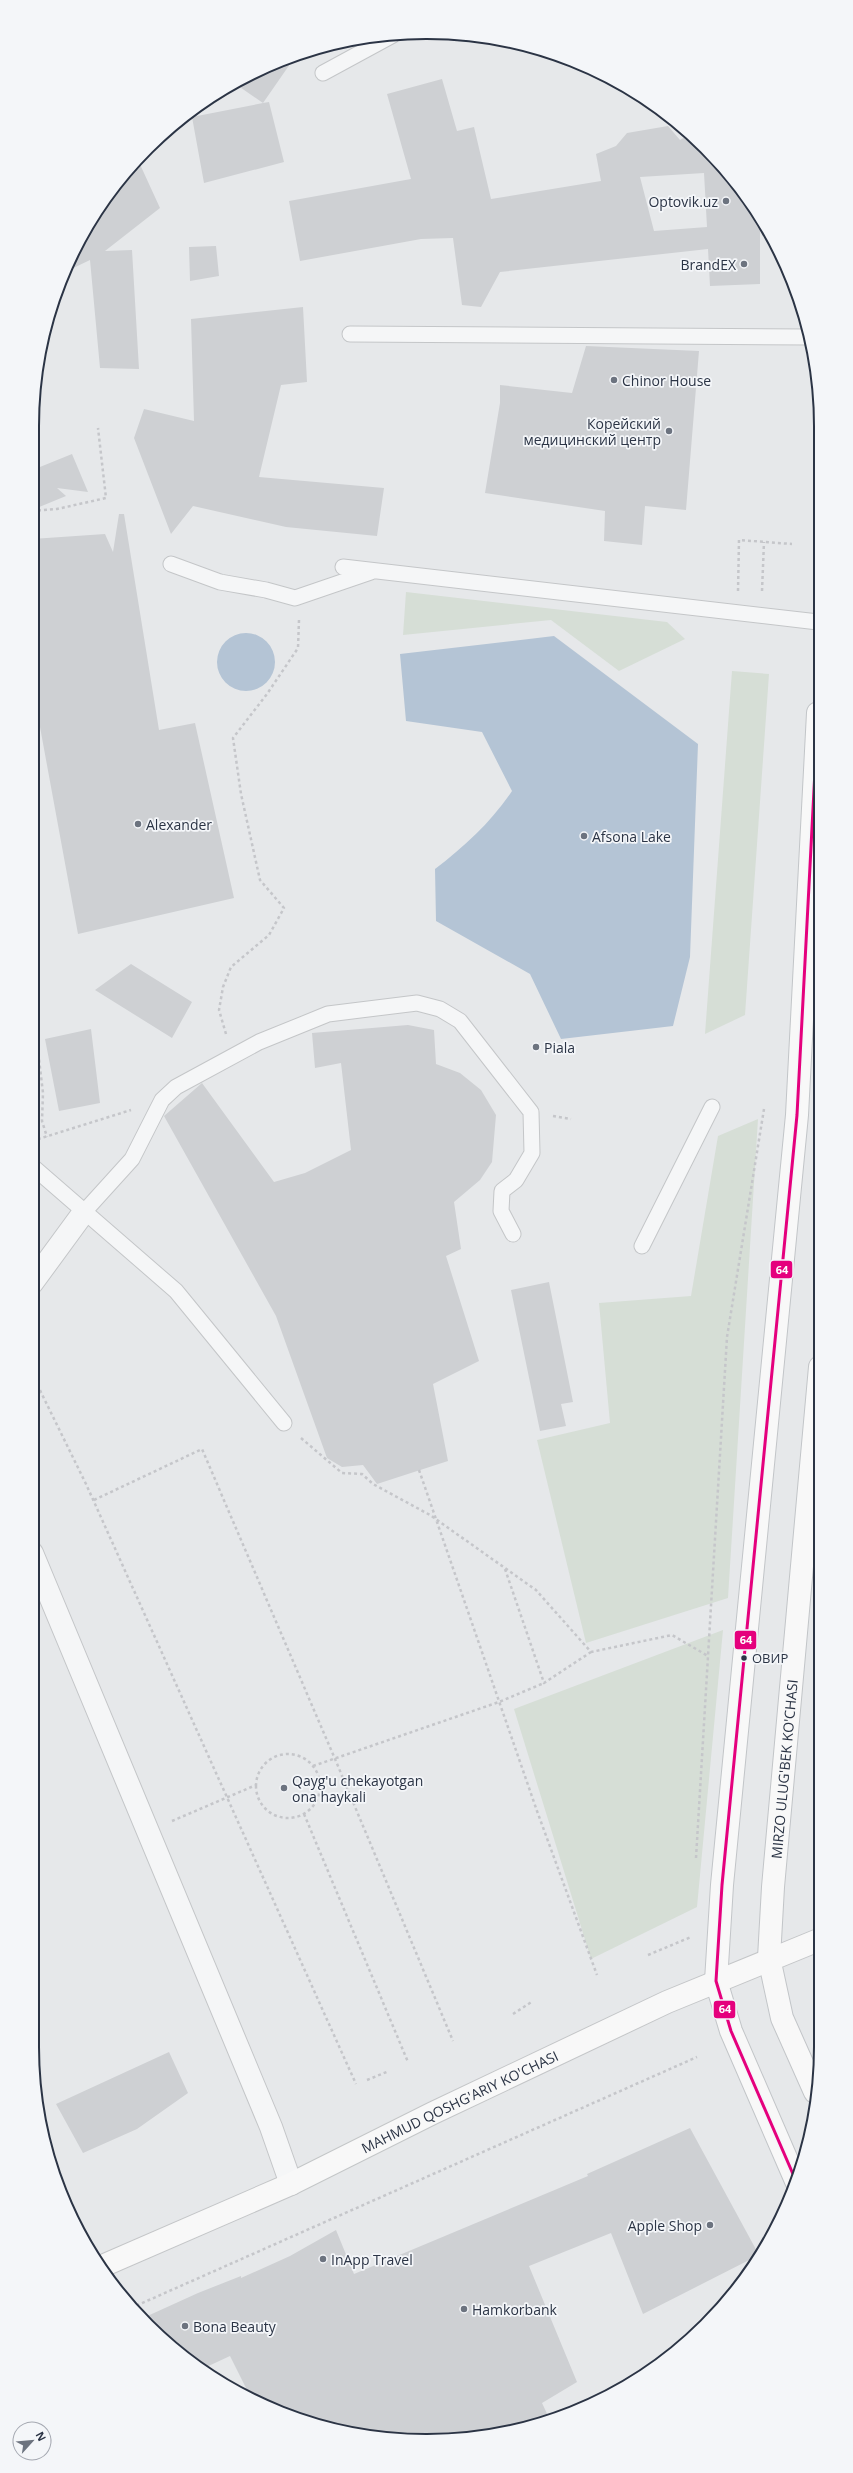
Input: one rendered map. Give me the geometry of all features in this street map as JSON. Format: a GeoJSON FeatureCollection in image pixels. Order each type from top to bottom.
{"type":"FeatureCollection","features":[{"type":"Feature","properties":{"kind":"main road"},"geometry":{"type":"LineString","coordinates":[[792,2173],[731,2032],[716,1981],[722,1885],[797,1115],[814,790]]}},
{"type":"Feature","properties":{"kind":"main road","name":"MIRZO ULUG'BEK KO'CHASI"},"geometry":{"type":"LineString","coordinates":[[812,2085],[782,2018],[769,1958],[773,1887],[814,1433]]}},
{"type":"Feature","properties":{"kind":"main road","name":"MAHMUD QOSHG'ARIY KO'CHASI"},"geometry":{"type":"LineString","coordinates":[[106,2264],[291,2184],[434,2113],[667,2002],[769,1958],[814,1942]]}},
{"type":"Feature","properties":{"kind":"street"},"geometry":{"type":"LineString","coordinates":[[39,1273],[84,1212]]}},
{"type":"Feature","properties":{"kind":"street"},"geometry":{"type":"LineString","coordinates":[[39,1570],[271,2128],[291,2184]]}},
{"type":"Feature","properties":{"kind":"lane"},"geometry":{"type":"LineString","coordinates":[[323,72],[380,42]]}},
{"type":"Feature","properties":{"kind":"lane"},"geometry":{"type":"LineString","coordinates":[[350,334],[804,337]]}},
{"type":"Feature","properties":{"kind":"lane"},"geometry":{"type":"LineString","coordinates":[[171,564],[220,582],[266,590],[295,598],[374,571]]}},
{"type":"Feature","properties":{"kind":"lane"},"geometry":{"type":"LineString","coordinates":[[343,567],[814,622]]}},
{"type":"Feature","properties":{"kind":"lane"},"geometry":{"type":"LineString","coordinates":[[84,1212],[132,1159],[162,1100],[176,1087],[259,1042],[328,1014],[417,1003],[440,1009],[460,1021],[531,1112],[532,1153],[516,1180],[502,1191],[501,1211],[512,1234]]}},
{"type":"Feature","properties":{"kind":"lane"},"geometry":{"type":"LineString","coordinates":[[642,1246],[712,1107]]}},
{"type":"Feature","properties":{"kind":"lane"},"geometry":{"type":"LineString","coordinates":[[39,1172],[176,1290],[284,1423]]}},
{"type":"Feature","properties":{"kind":"path"},"geometry":{"type":"LineString","coordinates":[[39,510],[57,509],[106,498],[98,428]]}},
{"type":"Feature","properties":{"kind":"path"},"geometry":{"type":"LineString","coordinates":[[737,613],[739,540],[792,544]]}},
{"type":"Feature","properties":{"kind":"path"},"geometry":{"type":"LineString","coordinates":[[762,591],[764,542]]}},
{"type":"Feature","properties":{"kind":"path"},"geometry":{"type":"LineString","coordinates":[[232,1057],[219,1010],[223,987],[231,967],[269,935],[284,908],[260,880],[241,794],[233,738],[267,694],[298,648],[300,640],[299,617],[295,598]]}},
{"type":"Feature","properties":{"kind":"path"},"geometry":{"type":"LineString","coordinates":[[39,1053],[44,1093],[42,1121],[47,1137]]}},
{"type":"Feature","properties":{"kind":"path"},"geometry":{"type":"LineString","coordinates":[[39,1139],[162,1100]]}},
{"type":"Feature","properties":{"kind":"path"},"geometry":{"type":"LineString","coordinates":[[696,1862],[727,1337],[764,1109]]}},
{"type":"Feature","properties":{"kind":"path"},"geometry":{"type":"LineString","coordinates":[[39,1388],[94,1500],[356,2084]]}},
{"type":"Feature","properties":{"kind":"path"},"geometry":{"type":"LineString","coordinates":[[284,1423],[342,1473],[362,1474],[373,1484],[437,1521],[536,1590],[591,1652]]}},
{"type":"Feature","properties":{"kind":"path"},"geometry":{"type":"LineString","coordinates":[[94,1500],[202,1449],[335,1759],[453,2041]]}},
{"type":"Feature","properties":{"kind":"path"},"geometry":{"type":"LineString","coordinates":[[419,1470],[499,1702],[597,1975]]}},
{"type":"Feature","properties":{"kind":"path"},"geometry":{"type":"LineString","coordinates":[[505,1569],[544,1683]]}},
{"type":"Feature","properties":{"kind":"path"},"geometry":{"type":"LineString","coordinates":[[313,1766],[499,1702],[544,1683],[591,1652],[672,1635],[708,1656]]}},
{"type":"Feature","properties":{"kind":"path"},"geometry":{"type":"LineString","coordinates":[[284,1754],[295,1754],[305,1758],[313,1766],[319,1776],[320,1792],[313,1807],[304,1814],[288,1818],[272,1814],[264,1806],[258,1797],[256,1786],[258,1774],[264,1765],[273,1758],[284,1754]]}},
{"type":"Feature","properties":{"kind":"path"},"geometry":{"type":"LineString","coordinates":[[148,1830],[256,1786]]}},
{"type":"Feature","properties":{"kind":"path"},"geometry":{"type":"LineString","coordinates":[[304,1814],[408,2062]]}},
{"type":"Feature","properties":{"kind":"path"},"geometry":{"type":"LineString","coordinates":[[648,1954],[691,1938],[691,1930]]}},
{"type":"Feature","properties":{"kind":"path"},"geometry":{"type":"LineString","coordinates":[[513,2014],[533,2001]]}},
{"type":"Feature","properties":{"kind":"path"},"geometry":{"type":"LineString","coordinates":[[138,2305],[697,2057]]}},
{"type":"Feature","properties":{"kind":"path"},"geometry":{"type":"LineString","coordinates":[[367,2080],[389,2071]]}},
{"type":"Feature","properties":{"kind":"shaded area"},"geometry":{"type":"Polygon","coordinates":[[[406,592],[667,622],[685,639],[619,671],[551,620],[403,635],[406,592]]]}},
{"type":"Feature","properties":{"kind":"shaded area"},"geometry":{"type":"Polygon","coordinates":[[[732,671],[769,674],[745,1015],[705,1034],[732,671]]]}},
{"type":"Feature","properties":{"kind":"shaded area"},"geometry":{"type":"Polygon","coordinates":[[[758,1119],[728,1598],[586,1643],[537,1440],[610,1423],[599,1303],[691,1296],[718,1136],[758,1119]]]}},
{"type":"Feature","properties":{"kind":"shaded area"},"geometry":{"type":"Polygon","coordinates":[[[723,1630],[697,1907],[591,1959],[514,1709],[723,1630]]]}},
{"type":"Feature","properties":{"kind":"water"},"geometry":{"type":"Polygon","coordinates":[[[240,633],[252,633],[267,641],[275,656],[275,668],[267,683],[252,691],[240,691],[225,683],[217,668],[217,656],[225,641],[240,633]]]}},
{"type":"Feature","properties":{"kind":"water","name":"Afsona Lake"},"geometry":{"type":"Polygon","coordinates":[[[554,636],[698,744],[690,957],[673,1026],[561,1039],[530,974],[436,921],[435,869],[477,833],[512,791],[482,732],[406,721],[400,654],[554,636]]]}},
{"type":"Feature","properties":{"kind":"building"},"geometry":{"type":"Polygon","coordinates":[[[290,64],[263,103],[240,87],[278,68],[290,64]]]}},
{"type":"Feature","properties":{"kind":"building"},"geometry":{"type":"Polygon","coordinates":[[[442,79],[457,131],[474,127],[491,199],[601,181],[596,154],[616,146],[627,133],[668,126],[680,140],[685,137],[701,152],[718,171],[749,211],[760,230],[760,284],[710,286],[708,249],[500,272],[481,307],[462,305],[453,238],[421,239],[300,261],[289,201],[411,179],[387,94],[442,79]],[[704,173],[640,177],[654,231],[707,227],[704,173]]]}},
{"type":"Feature","properties":{"kind":"building"},"geometry":{"type":"Polygon","coordinates":[[[269,102],[284,162],[204,183],[192,118],[269,102]]]}},
{"type":"Feature","properties":{"kind":"building"},"geometry":{"type":"Polygon","coordinates":[[[140,165],[160,208],[105,251],[132,250],[139,369],[100,368],[90,260],[73,268],[104,211],[140,165]]]}},
{"type":"Feature","properties":{"kind":"building"},"geometry":{"type":"Polygon","coordinates":[[[216,246],[219,276],[190,281],[189,247],[216,246]]]}},
{"type":"Feature","properties":{"kind":"building"},"geometry":{"type":"Polygon","coordinates":[[[303,307],[307,382],[281,385],[259,477],[384,488],[377,536],[286,527],[193,506],[171,534],[134,438],[144,409],[194,421],[191,319],[303,307]]]}},
{"type":"Feature","properties":{"kind":"building"},"geometry":{"type":"Polygon","coordinates":[[[586,346],[699,351],[686,510],[645,506],[642,545],[604,541],[605,511],[485,493],[500,403],[500,385],[572,393],[586,346]]]}},
{"type":"Feature","properties":{"kind":"building"},"geometry":{"type":"Polygon","coordinates":[[[72,454],[88,492],[57,488],[66,496],[39,507],[39,467],[72,454]]]}},
{"type":"Feature","properties":{"kind":"building"},"geometry":{"type":"Polygon","coordinates":[[[119,514],[124,514],[159,730],[195,723],[234,898],[78,934],[39,727],[39,539],[105,534],[113,552],[119,514]]]}},
{"type":"Feature","properties":{"kind":"building"},"geometry":{"type":"Polygon","coordinates":[[[131,964],[192,1002],[172,1038],[95,990],[131,964]]]}},
{"type":"Feature","properties":{"kind":"building"},"geometry":{"type":"Polygon","coordinates":[[[408,1025],[434,1030],[436,1064],[460,1073],[481,1090],[496,1115],[492,1162],[480,1180],[454,1202],[461,1249],[446,1256],[479,1361],[433,1384],[448,1461],[377,1484],[363,1465],[342,1467],[327,1458],[276,1316],[164,1116],[202,1083],[274,1182],[305,1173],[351,1150],[341,1063],[315,1068],[312,1033],[408,1025]]]}},
{"type":"Feature","properties":{"kind":"building"},"geometry":{"type":"Polygon","coordinates":[[[91,1029],[100,1103],[59,1111],[45,1039],[91,1029]]]}},
{"type":"Feature","properties":{"kind":"building"},"geometry":{"type":"Polygon","coordinates":[[[549,1282],[573,1402],[561,1404],[566,1426],[540,1431],[511,1290],[549,1282]]]}},
{"type":"Feature","properties":{"kind":"building"},"geometry":{"type":"Polygon","coordinates":[[[169,2052],[188,2093],[137,2129],[83,2153],[56,2104],[169,2052]]]}},
{"type":"Feature","properties":{"kind":"building"},"geometry":{"type":"Polygon","coordinates":[[[690,2128],[756,2250],[751,2259],[643,2314],[611,2233],[529,2266],[577,2382],[542,2403],[547,2414],[527,2421],[477,2431],[426,2434],[376,2431],[326,2421],[278,2405],[247,2390],[230,2356],[208,2366],[171,2338],[147,2316],[198,2293],[241,2276],[241,2278],[290,2256],[336,2230],[354,2274],[588,2176],[587,2174],[690,2128]]]}},
{"type":"Feature","properties":{"kind":"transit line","name":"64"},"geometry":{"type":"LineString","coordinates":[[792,2173],[731,2031],[716,1981],[722,1885],[797,1115],[814,790]]}},
{"type":"Feature","properties":{"kind":"place","name":"Optovik.uz"},"geometry":{"type":"Point","coordinates":[726,201]}},
{"type":"Feature","properties":{"kind":"place","name":"BrandEX"},"geometry":{"type":"Point","coordinates":[744,264]}},
{"type":"Feature","properties":{"kind":"place","name":"Chinor House"},"geometry":{"type":"Point","coordinates":[614,380]}},
{"type":"Feature","properties":{"kind":"place","name":"Корейский медицинский центр"},"geometry":{"type":"Point","coordinates":[669,431]}},
{"type":"Feature","properties":{"kind":"place","name":"Alexander"},"geometry":{"type":"Point","coordinates":[138,824]}},
{"type":"Feature","properties":{"kind":"place","name":"Afsona Lake"},"geometry":{"type":"Point","coordinates":[584,836]}},
{"type":"Feature","properties":{"kind":"place","name":"Piala"},"geometry":{"type":"Point","coordinates":[536,1047]}},
{"type":"Feature","properties":{"kind":"place","name":"ОВИР"},"geometry":{"type":"Point","coordinates":[744,1658]}},
{"type":"Feature","properties":{"kind":"place","name":"Qayg'u chekayotgan ona haykali"},"geometry":{"type":"Point","coordinates":[284,1788]}},
{"type":"Feature","properties":{"kind":"place","name":"Apple Shop"},"geometry":{"type":"Point","coordinates":[710,2225]}},
{"type":"Feature","properties":{"kind":"place","name":"InApp Travel"},"geometry":{"type":"Point","coordinates":[323,2259]}},
{"type":"Feature","properties":{"kind":"place","name":"Hamkorbank"},"geometry":{"type":"Point","coordinates":[464,2309]}},
{"type":"Feature","properties":{"kind":"place","name":"Bona Beauty"},"geometry":{"type":"Point","coordinates":[185,2326]}}]}
